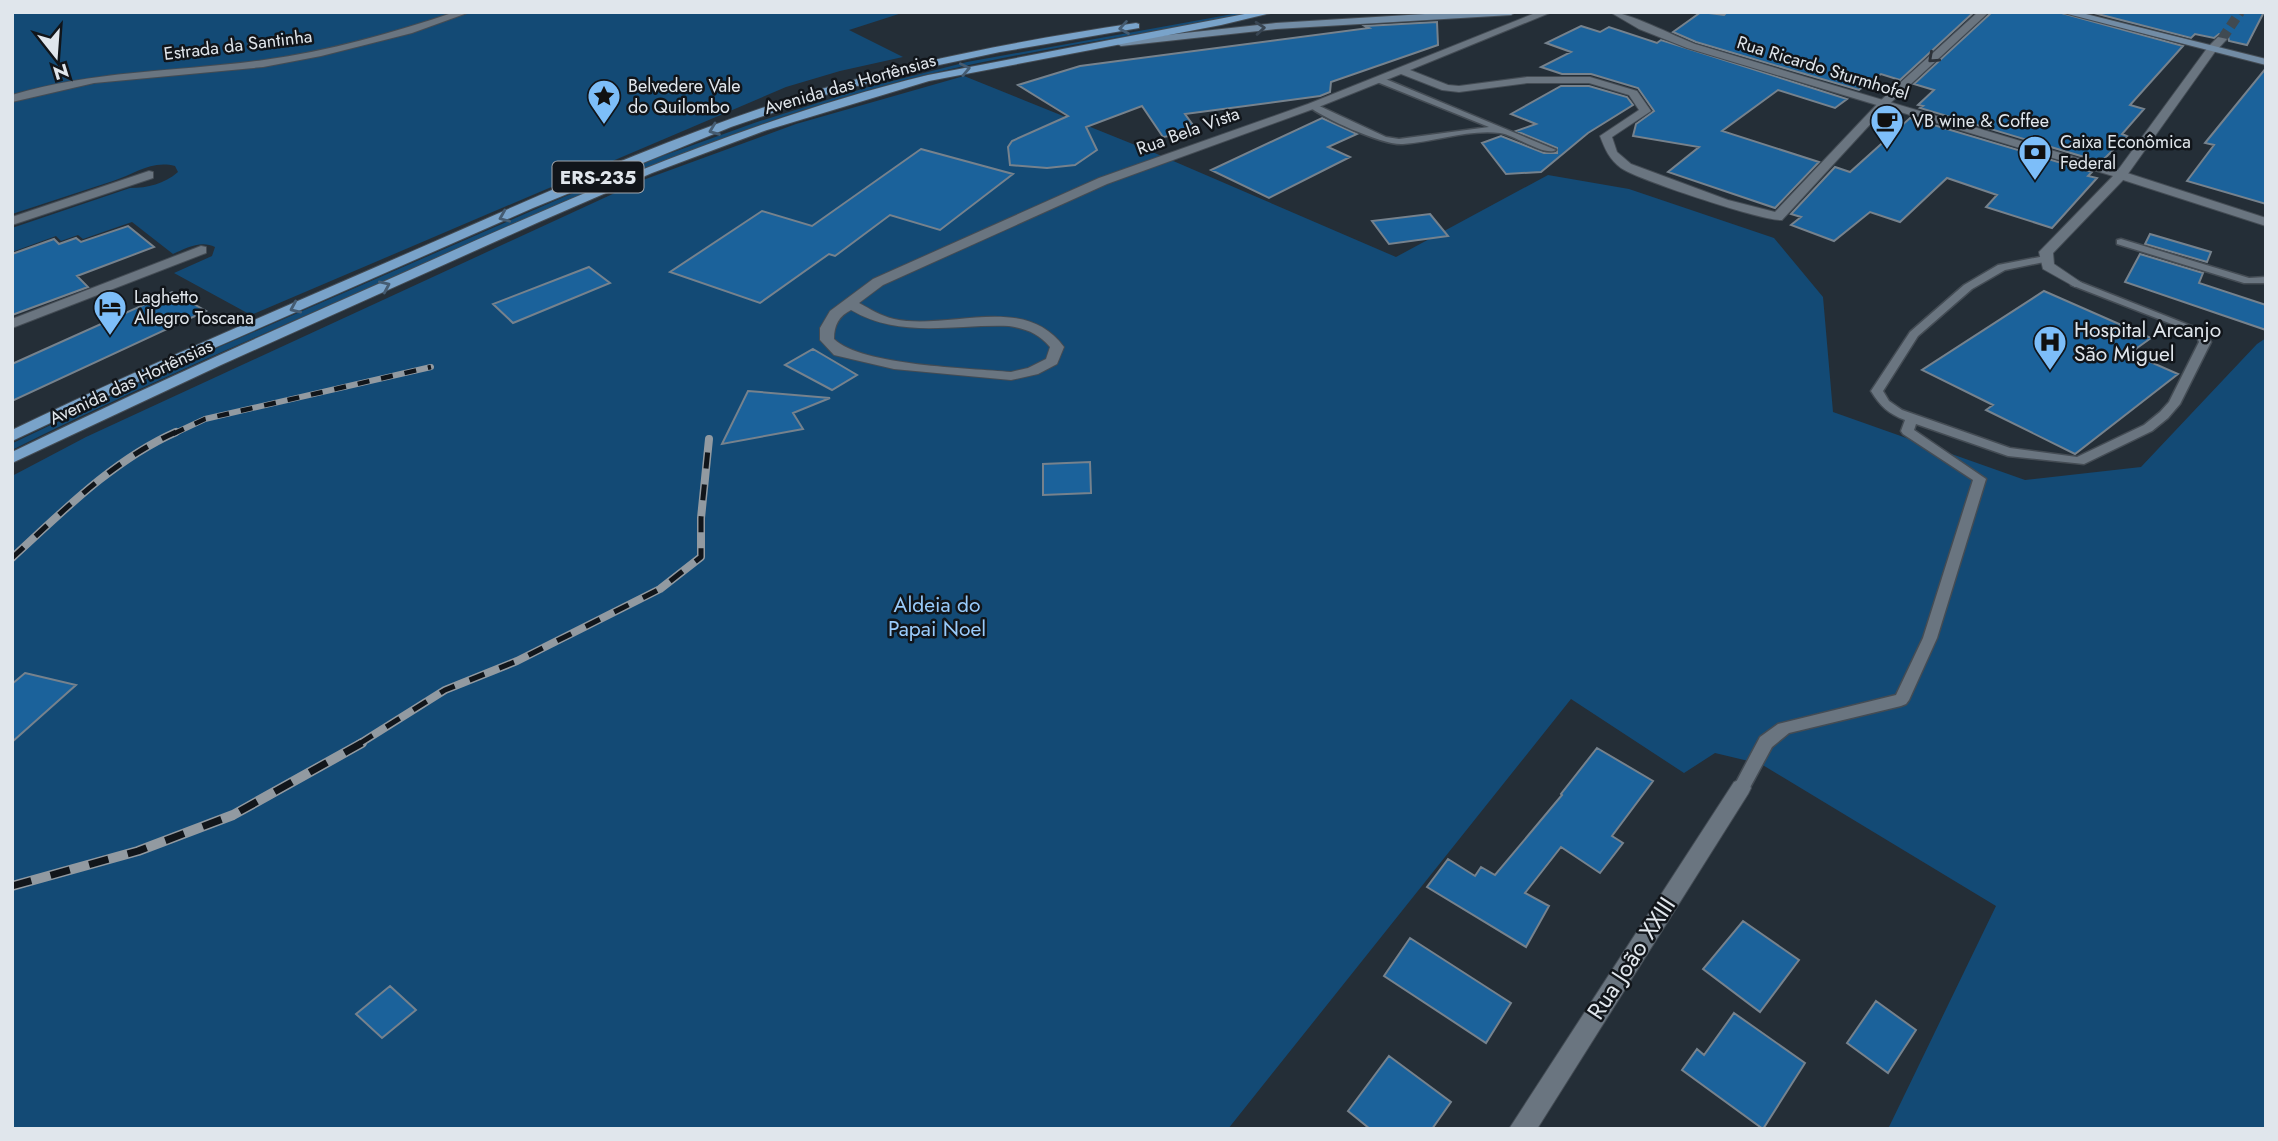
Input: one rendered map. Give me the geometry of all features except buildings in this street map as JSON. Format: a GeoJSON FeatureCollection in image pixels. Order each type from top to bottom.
{"type":"FeatureCollection","features":[{"type":"Feature","properties":{"kind":"main road","name":"Avenida das Hortênsias"},"geometry":{"type":"LineString","coordinates":[[12,436],[104,392],[484,225],[666,148],[777,107],[845,85],[960,56],[1215,12]]}},
{"type":"Feature","properties":{"kind":"main road"},"geometry":{"type":"LineString","coordinates":[[1071,49],[1270,12]]}},
{"type":"Feature","properties":{"kind":"main road","name":"Avenida das Hortênsias"},"geometry":{"type":"LineString","coordinates":[[12,458],[174,380],[556,210],[743,134],[879,90],[968,68],[1071,49],[1198,33],[1511,12]]}},
{"type":"Feature","properties":{"kind":"main road"},"geometry":{"type":"LineString","coordinates":[[2065,12],[2217,44],[2266,62]]}},
{"type":"Feature","properties":{"kind":"main road"},"geometry":{"type":"LineString","coordinates":[[1294,13],[1316,19],[1367,21]]}},
{"type":"Feature","properties":{"kind":"street","name":"Estrada da Santinha"},"geometry":{"type":"LineString","coordinates":[[12,99],[92,79],[280,61],[393,36],[466,12]]}},
{"type":"Feature","properties":{"kind":"street","name":"Rua Bela Vista"},"geometry":{"type":"LineString","coordinates":[[850,303],[867,314],[899,324],[1008,322],[1036,328],[1052,337],[1057,347],[1052,361],[1033,371],[1011,376],[978,375],[883,363],[839,352],[827,340],[827,328],[835,314],[878,282],[1102,181],[1312,106],[1547,12]]}},
{"type":"Feature","properties":{"kind":"street","name":"Rua Ricardo Sturmhofel"},"geometry":{"type":"LineString","coordinates":[[1615,12],[1642,27],[1691,46],[2121,175],[2266,222]]}},
{"type":"Feature","properties":{"kind":"street"},"geometry":{"type":"LineString","coordinates":[[1402,71],[1446,88],[1459,89],[1557,78],[1590,80],[1633,93],[1645,111],[1606,136],[1612,153],[1627,167],[1724,202],[1778,217],[1883,104],[1984,12]]}},
{"type":"Feature","properties":{"kind":"street"},"geometry":{"type":"LineString","coordinates":[[2075,283],[2053,271],[2045,259],[2046,252],[2121,175],[2217,44]]}},
{"type":"Feature","properties":{"kind":"street"},"geometry":{"type":"LineString","coordinates":[[12,221],[149,175]]}},
{"type":"Feature","properties":{"kind":"street"},"geometry":{"type":"LineString","coordinates":[[12,324],[201,250]]}},
{"type":"Feature","properties":{"kind":"street","name":"Rua João XXIII"},"geometry":{"type":"LineString","coordinates":[[1522,1129],[1741,788]]}},
{"type":"Feature","properties":{"kind":"lane"},"geometry":{"type":"LineString","coordinates":[[1380,80],[1551,149]]}},
{"type":"Feature","properties":{"kind":"lane"},"geometry":{"type":"LineString","coordinates":[[1312,106],[1383,139],[1399,142],[1462,133],[1505,131]]}},
{"type":"Feature","properties":{"kind":"lane"},"geometry":{"type":"LineString","coordinates":[[2121,242],[2241,279],[2259,282],[2266,280]]}},
{"type":"Feature","properties":{"kind":"lane"},"geometry":{"type":"LineString","coordinates":[[2045,259],[2002,267],[1968,287],[1913,334],[1878,391],[1884,402],[1898,413],[2008,452],[2079,461],[2148,428],[2174,404],[2205,342],[2200,333],[2186,326],[2075,283]]}},
{"type":"Feature","properties":{"kind":"lane"},"geometry":{"type":"LineString","coordinates":[[1741,788],[1766,742],[1784,728],[1901,700],[1930,638],[1980,479],[1907,431],[1912,418]]}},
{"type":"Feature","properties":{"kind":"green space"},"geometry":{"type":"Polygon","coordinates":[[[12,12],[905,12],[849,30],[903,57],[786,87],[251,315],[174,273],[212,256],[215,247],[199,245],[173,254],[132,222],[83,239],[78,235],[61,241],[56,236],[12,252],[12,228],[130,188],[167,180],[178,172],[175,166],[151,166],[12,214],[12,12]]]}},
{"type":"Feature","properties":{"kind":"green space"},"geometry":{"type":"Polygon","coordinates":[[[1253,12],[1012,56],[916,77],[754,127],[640,170],[529,217],[163,379],[12,450],[13,443],[171,368],[646,162],[757,122],[865,88],[967,62],[1253,12]]]}},
{"type":"Feature","properties":{"kind":"green space","name":"Aldeia do Papai Noel"},"geometry":{"type":"Polygon","coordinates":[[[964,76],[1150,151],[1396,257],[1548,175],[1629,189],[1774,238],[1823,297],[1833,412],[2025,480],[2141,467],[2257,344],[2266,338],[2266,1129],[1888,1129],[1996,906],[1761,764],[1715,753],[1684,773],[1571,699],[1228,1129],[12,1129],[12,476],[86,437],[643,180],[796,124],[964,76]]]}},
{"type":"Feature","properties":{"kind":"tunnel"},"geometry":{"type":"LineString","coordinates":[[2222,39],[2240,12]]}},
{"type":"Feature","properties":{"kind":"railway"},"geometry":{"type":"LineString","coordinates":[[173,434],[205,419],[431,367]]}},
{"type":"Feature","properties":{"kind":"railway"},"geometry":{"type":"LineString","coordinates":[[12,558],[69,505],[110,472],[176,432]]}},
{"type":"Feature","properties":{"kind":"railway"},"geometry":{"type":"LineString","coordinates":[[359,744],[445,690],[517,661],[660,589],[701,557],[701,518],[709,439]]}},
{"type":"Feature","properties":{"kind":"railway"},"geometry":{"type":"LineString","coordinates":[[12,886],[138,851],[233,815],[362,743]]}},
{"type":"Feature","properties":{"kind":"place","name":"Belvedere Vale do Quilombo"},"geometry":{"type":"Point","coordinates":[604,126]}},
{"type":"Feature","properties":{"kind":"place","name":"VB wine & Coffee"},"geometry":{"type":"Point","coordinates":[1887,151]}},
{"type":"Feature","properties":{"kind":"place","name":"Caixa Econômica Federal"},"geometry":{"type":"Point","coordinates":[2035,182]}},
{"type":"Feature","properties":{"kind":"place","name":"Laghetto Allegro Toscana"},"geometry":{"type":"Point","coordinates":[110,337]}},
{"type":"Feature","properties":{"kind":"place","name":"Hospital Arcanjo São Miguel"},"geometry":{"type":"Point","coordinates":[2050,372]}}]}
